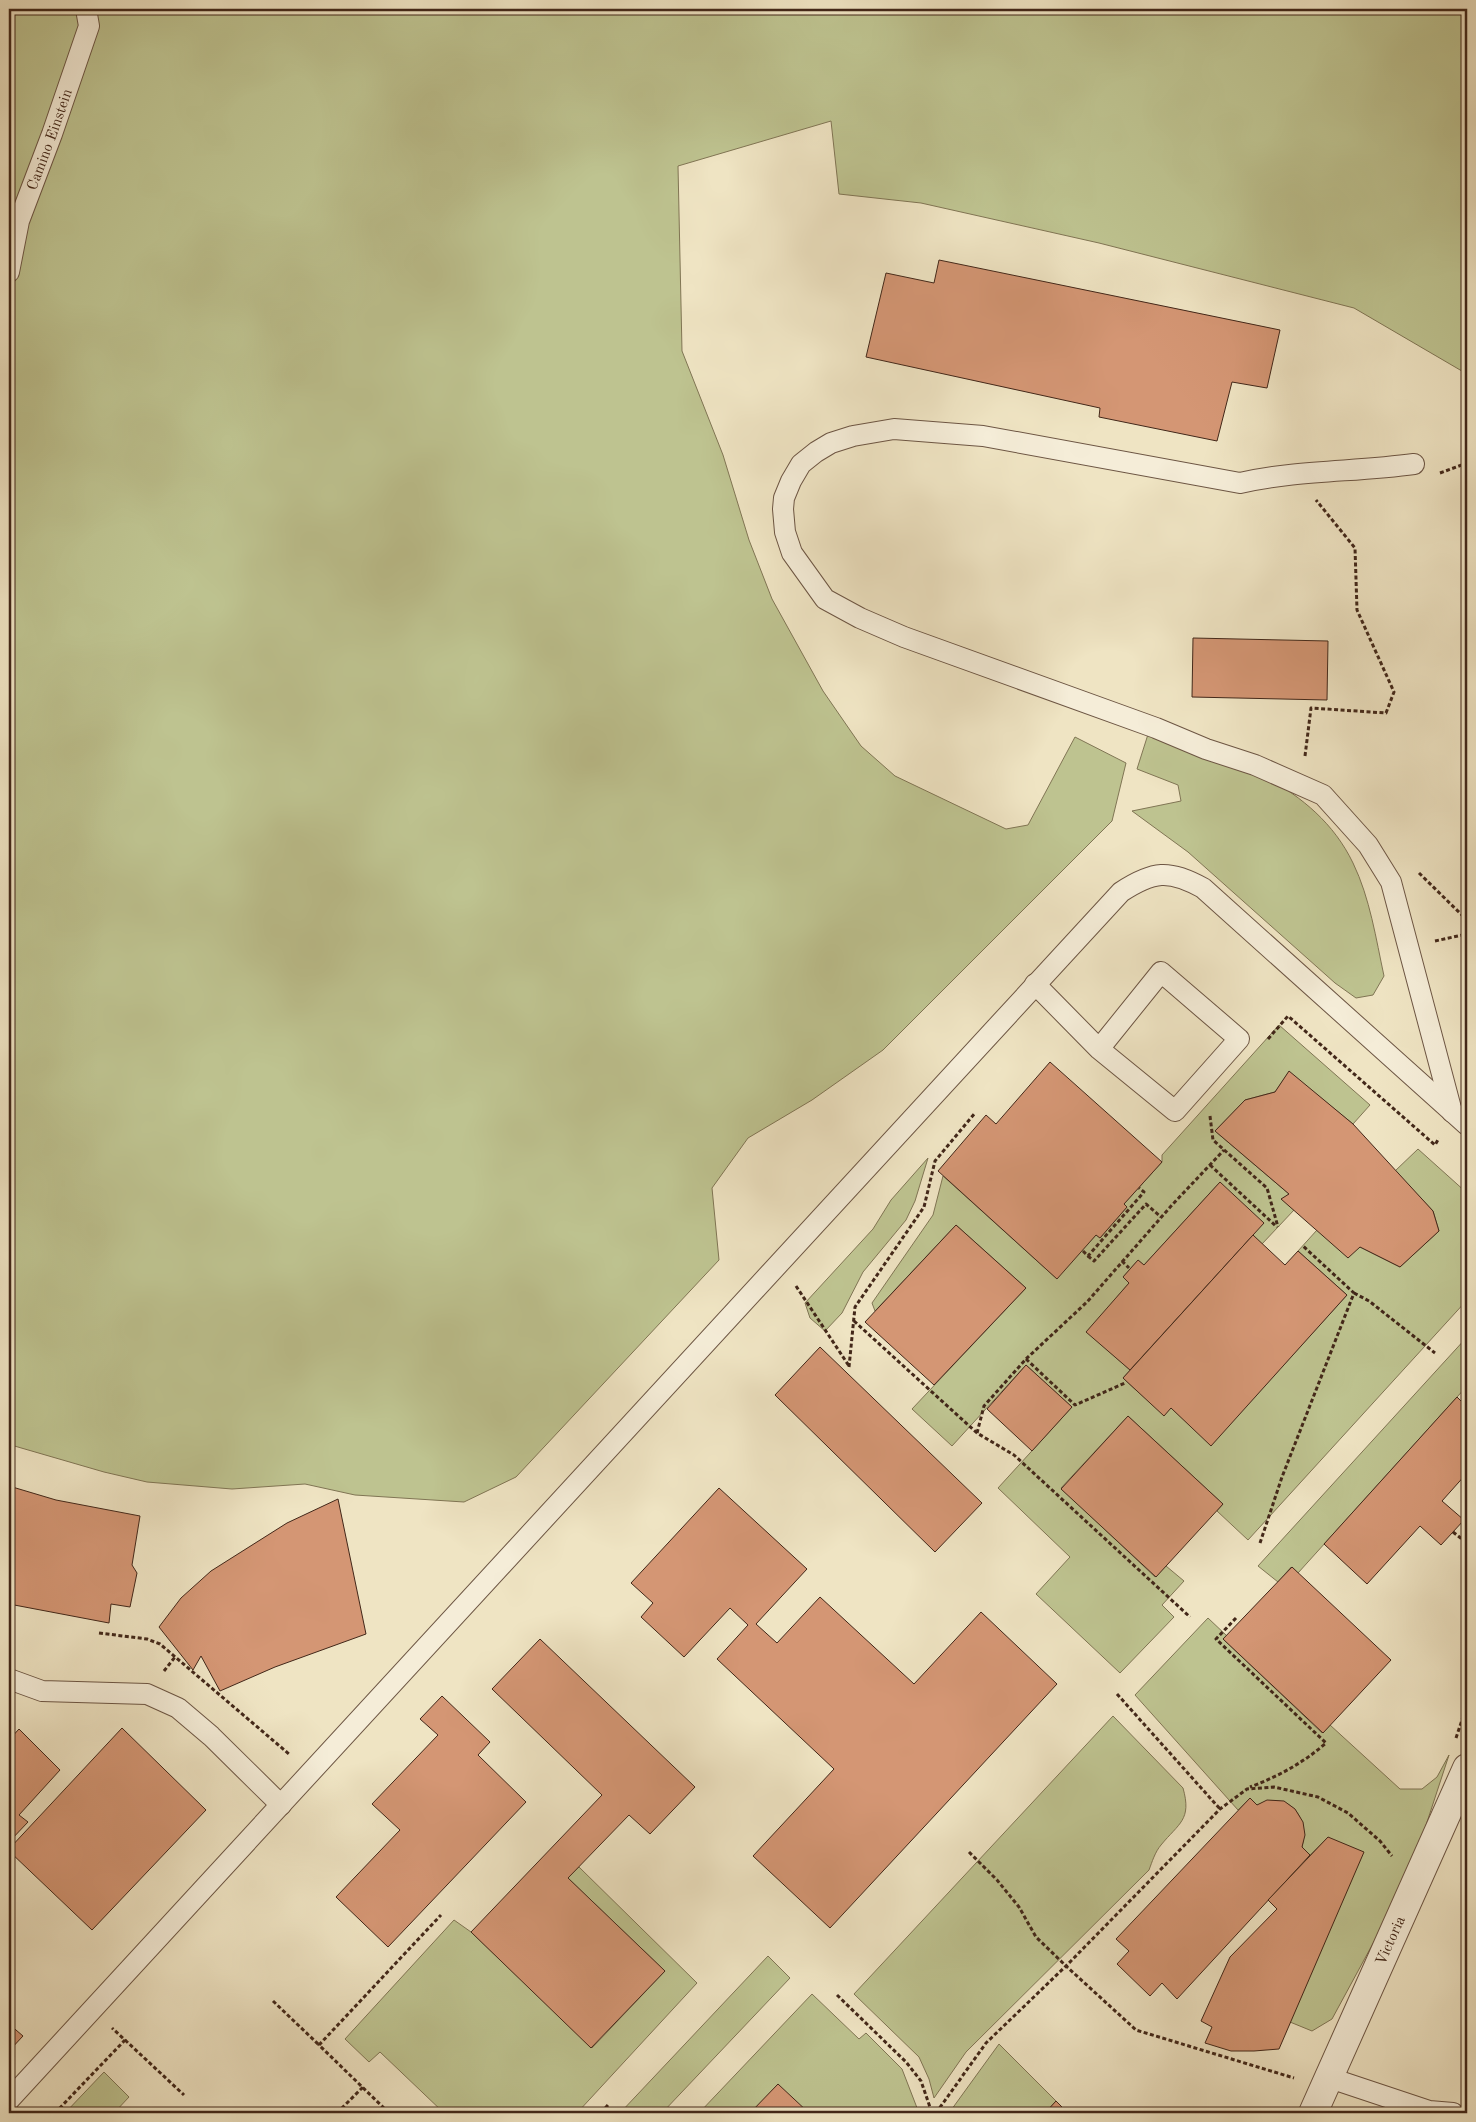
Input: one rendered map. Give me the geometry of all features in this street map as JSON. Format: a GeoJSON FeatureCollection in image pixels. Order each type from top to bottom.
{"type":"FeatureCollection","features":[{"type":"Feature","properties":{"kind":"street","name":"Victoria"},"geometry":{"type":"LineString","coordinates":[[1313,2113],[1467,1768]]}},
{"type":"Feature","properties":{"kind":"lane","name":"Camino Einstein"},"geometry":{"type":"LineString","coordinates":[[9,272],[19,221],[52,134],[89,26],[86,9]]}},
{"type":"Feature","properties":{"kind":"lane"},"geometry":{"type":"LineString","coordinates":[[1414,464],[1370,470],[1341,470],[1268,477],[1240,483],[983,436],[894,429],[853,436],[831,443],[816,452],[801,464],[784,498],[783,508],[785,532],[792,552],[825,599],[860,618],[904,637],[1156,728],[1206,749],[1255,766],[1322,795],[1368,845],[1391,882],[1452,1112]]}},
{"type":"Feature","properties":{"kind":"lane"},"geometry":{"type":"LineString","coordinates":[[9,2100],[1121,892],[1143,878],[1158,875],[1174,876],[1189,880],[1203,888],[1467,1125]]}},
{"type":"Feature","properties":{"kind":"lane"},"geometry":{"type":"LineString","coordinates":[[1035,984],[1099,1049],[1175,1110],[1239,1039],[1161,972],[1099,1049]]}},
{"type":"Feature","properties":{"kind":"lane"},"geometry":{"type":"LineString","coordinates":[[9,1680],[42,1691],[147,1694],[178,1708],[211,1736],[281,1805]]}},
{"type":"Feature","properties":{"kind":"lane"},"geometry":{"type":"LineString","coordinates":[[1330,2078],[1429,2111],[1453,2113]]}},
{"type":"Feature","properties":{"kind":"path"},"geometry":{"type":"LineString","coordinates":[[1305,760],[1311,708],[1386,713],[1394,692],[1357,610],[1355,548],[1314,498],[1341,470]]}},
{"type":"Feature","properties":{"kind":"path"},"geometry":{"type":"LineString","coordinates":[[1427,943],[1467,934]]}},
{"type":"Feature","properties":{"kind":"path"},"geometry":{"type":"LineString","coordinates":[[1264,1044],[1288,1016],[1436,1145],[1452,1112]]}},
{"type":"Feature","properties":{"kind":"path"},"geometry":{"type":"LineString","coordinates":[[1209,1108],[1213,1140],[1267,1188],[1278,1227],[1210,1165]]}},
{"type":"Feature","properties":{"kind":"path"},"geometry":{"type":"LineString","coordinates":[[780,1261],[849,1367],[855,1308],[924,1207],[935,1161],[976,1113]]}},
{"type":"Feature","properties":{"kind":"path"},"geometry":{"type":"LineString","coordinates":[[977,1433],[984,1406],[1026,1359],[1087,1302],[1224,1150]]}},
{"type":"Feature","properties":{"kind":"path"},"geometry":{"type":"LineString","coordinates":[[1088,1256],[1144,1192],[1139,1188]]}},
{"type":"Feature","properties":{"kind":"path"},"geometry":{"type":"LineString","coordinates":[[1083,1251],[1094,1261],[1146,1204],[1162,1217]]}},
{"type":"Feature","properties":{"kind":"path"},"geometry":{"type":"LineString","coordinates":[[1303,1246],[1354,1293],[1369,1301],[1435,1353]]}},
{"type":"Feature","properties":{"kind":"path"},"geometry":{"type":"LineString","coordinates":[[1122,1261],[1129,1268]]}},
{"type":"Feature","properties":{"kind":"path"},"geometry":{"type":"LineString","coordinates":[[1260,1543],[1282,1478],[1354,1293]]}},
{"type":"Feature","properties":{"kind":"path"},"geometry":{"type":"LineString","coordinates":[[854,1321],[977,1433],[1014,1455],[1190,1617]]}},
{"type":"Feature","properties":{"kind":"path"},"geometry":{"type":"LineString","coordinates":[[1026,1359],[1075,1405],[1126,1383]]}},
{"type":"Feature","properties":{"kind":"path"},"geometry":{"type":"LineString","coordinates":[[1453,1532],[1467,1543]]}},
{"type":"Feature","properties":{"kind":"path"},"geometry":{"type":"LineString","coordinates":[[936,2113],[986,2043],[1066,1966],[1220,1809],[1247,1788],[1280,1776],[1307,1760],[1326,1743],[1216,1639],[1236,1618]]}},
{"type":"Feature","properties":{"kind":"path"},"geometry":{"type":"LineString","coordinates":[[99,1633],[147,1639],[160,1644],[274,1739],[309,1774]]}},
{"type":"Feature","properties":{"kind":"path"},"geometry":{"type":"LineString","coordinates":[[1117,1694],[1220,1809]]}},
{"type":"Feature","properties":{"kind":"path"},"geometry":{"type":"LineString","coordinates":[[1455,1739],[1467,1705]]}},
{"type":"Feature","properties":{"kind":"path"},"geometry":{"type":"LineString","coordinates":[[1247,1788],[1274,1786],[1318,1797],[1348,1813],[1380,1841],[1397,1863]]}},
{"type":"Feature","properties":{"kind":"path"},"geometry":{"type":"LineString","coordinates":[[969,1852],[997,1880],[1019,1906],[1036,1936],[1136,2030],[1297,2079]]}},
{"type":"Feature","properties":{"kind":"path"},"geometry":{"type":"LineString","coordinates":[[319,2044],[441,1915]]}},
{"type":"Feature","properties":{"kind":"path"},"geometry":{"type":"LineString","coordinates":[[837,1994],[906,2062],[921,2081],[932,2113]]}},
{"type":"Feature","properties":{"kind":"path"},"geometry":{"type":"LineString","coordinates":[[274,2001],[389,2113]]}},
{"type":"Feature","properties":{"kind":"path"},"geometry":{"type":"LineString","coordinates":[[92,2010],[184,2095]]}},
{"type":"Feature","properties":{"kind":"path"},"geometry":{"type":"LineString","coordinates":[[55,2113],[125,2040]]}},
{"type":"Feature","properties":{"kind":"path"},"geometry":{"type":"LineString","coordinates":[[337,2113],[363,2087]]}},
{"type":"Feature","properties":{"kind":"path"},"geometry":{"type":"LineString","coordinates":[[601,2113],[608,2105]]}},
{"type":"Feature","properties":{"kind":"green space"},"geometry":{"type":"Polygon","coordinates":[[[9,9],[1467,9],[1467,374],[1354,308],[1099,243],[921,203],[839,194],[831,121],[678,166],[682,351],[723,455],[749,540],[772,599],[823,691],[861,746],[895,776],[1006,829],[1028,825],[1075,737],[1126,763],[1112,821],[883,1050],[812,1100],[748,1138],[712,1188],[719,1260],[516,1477],[464,1502],[355,1495],[305,1484],[232,1489],[147,1482],[104,1472],[11,1445],[9,1447],[9,9]]]}},
{"type":"Feature","properties":{"kind":"green space"},"geometry":{"type":"Polygon","coordinates":[[[1150,728],[1238,763],[1266,777],[1292,793],[1316,813],[1336,836],[1359,876],[1372,919],[1384,976],[1373,995],[1356,998],[1335,983],[1188,852],[1132,811],[1181,801],[1178,785],[1137,769],[1150,728]]]}},
{"type":"Feature","properties":{"kind":"green space"},"geometry":{"type":"Polygon","coordinates":[[[1279,1025],[1370,1105],[1353,1124],[1289,1072],[1275,1092],[1245,1100],[1215,1131],[1289,1194],[1282,1199],[1294,1210],[1262,1244],[1253,1235],[1220,1182],[1144,1265],[1138,1260],[1123,1277],[1129,1283],[1087,1332],[1130,1370],[1123,1378],[1127,1382],[1164,1415],[1171,1408],[1211,1445],[1347,1295],[1298,1251],[1317,1230],[1360,1247],[1400,1267],[1439,1231],[1433,1211],[1395,1171],[1418,1149],[1467,1193],[1467,1300],[1248,1540],[1217,1511],[1223,1504],[1128,1416],[1061,1488],[1155,1577],[1166,1566],[1184,1581],[1162,1605],[1174,1617],[1120,1673],[1036,1594],[1070,1557],[998,1488],[1072,1407],[1026,1365],[952,1446],[912,1409],[1026,1288],[956,1225],[875,1311],[872,1303],[933,1215],[943,1176],[1056,1278],[1096,1235],[1100,1238],[1127,1207],[1124,1204],[1162,1162],[1162,1155],[1279,1025]]]}},
{"type":"Feature","properties":{"kind":"green space"},"geometry":{"type":"Polygon","coordinates":[[[928,1158],[915,1201],[906,1220],[863,1272],[842,1313],[825,1331],[810,1318],[805,1303],[873,1229],[891,1200],[928,1158]]]}},
{"type":"Feature","properties":{"kind":"green space"},"geometry":{"type":"Polygon","coordinates":[[[1467,1337],[1467,1386],[1298,1573],[1291,1567],[1278,1582],[1258,1566],[1467,1337]]]}},
{"type":"Feature","properties":{"kind":"green space"},"geometry":{"type":"Polygon","coordinates":[[[1208,1618],[1227,1636],[1224,1640],[1322,1733],[1330,1725],[1400,1789],[1422,1789],[1437,1777],[1449,1755],[1409,1877],[1332,2019],[1312,2031],[1290,2022],[1328,1837],[1310,1855],[1302,1847],[1303,1825],[1299,1816],[1287,1804],[1278,1801],[1268,1801],[1257,1805],[1250,1798],[1238,1810],[1135,1695],[1208,1618]]]}},
{"type":"Feature","properties":{"kind":"green space"},"geometry":{"type":"Polygon","coordinates":[[[1113,1716],[1183,1788],[1186,1807],[1185,1814],[1178,1826],[1159,1848],[1149,1870],[966,2052],[934,2098],[929,2079],[919,2057],[854,1994],[1113,1716]]]}},
{"type":"Feature","properties":{"kind":"green space"},"geometry":{"type":"Polygon","coordinates":[[[579,1867],[697,1983],[577,2113],[444,2113],[380,2052],[369,2062],[345,2039],[454,1920],[471,1932],[592,2048],[665,1971],[568,1878],[579,1867]]]}},
{"type":"Feature","properties":{"kind":"green space"},"geometry":{"type":"Polygon","coordinates":[[[768,1956],[790,1978],[662,2113],[620,2113],[768,1956]]]}},
{"type":"Feature","properties":{"kind":"green space"},"geometry":{"type":"Polygon","coordinates":[[[812,1994],[859,2039],[866,2033],[902,2069],[919,2113],[699,2113],[812,1994]]]}},
{"type":"Feature","properties":{"kind":"green space"},"geometry":{"type":"Polygon","coordinates":[[[999,2044],[1056,2101],[1045,2113],[949,2113],[999,2044]]]}},
{"type":"Feature","properties":{"kind":"green space"},"geometry":{"type":"Polygon","coordinates":[[[104,2072],[129,2097],[114,2113],[65,2113],[104,2072]]]}},
{"type":"Feature","properties":{"kind":"building"},"geometry":{"type":"Polygon","coordinates":[[[939,260],[1280,330],[1267,388],[1232,382],[1217,441],[1099,417],[1100,408],[866,357],[886,273],[934,283],[939,260]]]}},
{"type":"Feature","properties":{"kind":"building"},"geometry":{"type":"Polygon","coordinates":[[[1193,638],[1328,641],[1327,700],[1192,697],[1193,638]]]}},
{"type":"Feature","properties":{"kind":"building"},"geometry":{"type":"Polygon","coordinates":[[[1050,1062],[1162,1162],[1124,1204],[1127,1207],[1100,1238],[1096,1235],[1057,1279],[938,1171],[986,1115],[996,1124],[1050,1062]]]}},
{"type":"Feature","properties":{"kind":"building"},"geometry":{"type":"Polygon","coordinates":[[[1289,1071],[1353,1124],[1433,1211],[1439,1231],[1400,1267],[1360,1247],[1348,1258],[1281,1199],[1289,1194],[1215,1131],[1245,1100],[1275,1092],[1289,1071]]]}},
{"type":"Feature","properties":{"kind":"building"},"geometry":{"type":"Polygon","coordinates":[[[1220,1182],[1264,1223],[1130,1370],[1086,1332],[1129,1283],[1123,1277],[1138,1260],[1144,1265],[1220,1182]]]}},
{"type":"Feature","properties":{"kind":"building"},"geometry":{"type":"Polygon","coordinates":[[[956,1225],[1026,1288],[934,1385],[865,1322],[956,1225]]]}},
{"type":"Feature","properties":{"kind":"building"},"geometry":{"type":"Polygon","coordinates":[[[1253,1235],[1285,1265],[1298,1251],[1347,1295],[1211,1446],[1171,1408],[1164,1416],[1123,1378],[1253,1235]]]}},
{"type":"Feature","properties":{"kind":"building"},"geometry":{"type":"Polygon","coordinates":[[[820,1347],[982,1503],[935,1552],[775,1395],[820,1347]]]}},
{"type":"Feature","properties":{"kind":"building"},"geometry":{"type":"Polygon","coordinates":[[[1026,1365],[1072,1407],[1032,1451],[987,1409],[1026,1365]]]}},
{"type":"Feature","properties":{"kind":"building"},"geometry":{"type":"Polygon","coordinates":[[[1457,1397],[1467,1407],[1467,1473],[1442,1501],[1464,1520],[1441,1545],[1420,1526],[1367,1584],[1324,1544],[1457,1397]]]}},
{"type":"Feature","properties":{"kind":"building"},"geometry":{"type":"Polygon","coordinates":[[[1128,1416],[1223,1504],[1156,1577],[1061,1489],[1128,1416]]]}},
{"type":"Feature","properties":{"kind":"building"},"geometry":{"type":"Polygon","coordinates":[[[9,1486],[56,1500],[140,1516],[132,1565],[137,1573],[130,1607],[111,1604],[109,1623],[9,1604],[9,1486]]]}},
{"type":"Feature","properties":{"kind":"building"},"geometry":{"type":"Polygon","coordinates":[[[719,1488],[807,1569],[756,1624],[777,1643],[820,1597],[914,1684],[981,1612],[1057,1684],[830,1928],[753,1856],[834,1769],[717,1659],[748,1625],[730,1608],[684,1657],[641,1617],[653,1603],[631,1583],[719,1488]]]}},
{"type":"Feature","properties":{"kind":"building"},"geometry":{"type":"Polygon","coordinates":[[[338,1499],[366,1634],[275,1667],[220,1691],[201,1656],[193,1670],[159,1627],[181,1598],[211,1571],[287,1523],[338,1499]]]}},
{"type":"Feature","properties":{"kind":"building"},"geometry":{"type":"Polygon","coordinates":[[[1292,1567],[1391,1660],[1323,1733],[1223,1639],[1292,1567]]]}},
{"type":"Feature","properties":{"kind":"building"},"geometry":{"type":"Polygon","coordinates":[[[540,1639],[695,1787],[650,1834],[629,1815],[568,1878],[665,1971],[591,2048],[471,1932],[602,1795],[492,1689],[540,1639]]]}},
{"type":"Feature","properties":{"kind":"building"},"geometry":{"type":"Polygon","coordinates":[[[442,1696],[490,1742],[478,1755],[526,1802],[388,1947],[336,1897],[400,1830],[372,1804],[438,1735],[420,1719],[442,1696]]]}},
{"type":"Feature","properties":{"kind":"building"},"geometry":{"type":"Polygon","coordinates":[[[122,1728],[206,1810],[92,1930],[9,1849],[122,1728]]]}},
{"type":"Feature","properties":{"kind":"building"},"geometry":{"type":"Polygon","coordinates":[[[19,1729],[60,1770],[19,1815],[28,1822],[9,1842],[9,1740],[19,1729]]]}},
{"type":"Feature","properties":{"kind":"building"},"geometry":{"type":"Polygon","coordinates":[[[1250,1798],[1257,1805],[1267,1800],[1284,1801],[1295,1809],[1303,1822],[1305,1835],[1302,1847],[1310,1855],[1177,1999],[1162,1983],[1150,1996],[1117,1964],[1129,1951],[1116,1939],[1250,1798]]]}},
{"type":"Feature","properties":{"kind":"building"},"geometry":{"type":"Polygon","coordinates":[[[1328,1837],[1364,1852],[1279,2049],[1231,2051],[1205,2043],[1212,2027],[1201,2021],[1230,1957],[1277,1909],[1268,1900],[1328,1837]]]}},
{"type":"Feature","properties":{"kind":"building"},"geometry":{"type":"Polygon","coordinates":[[[9,2024],[23,2036],[9,2051],[9,2024]]]}},
{"type":"Feature","properties":{"kind":"building"},"geometry":{"type":"Polygon","coordinates":[[[778,2084],[809,2113],[750,2113],[778,2084]]]}},
{"type":"Feature","properties":{"kind":"building"},"geometry":{"type":"Polygon","coordinates":[[[1056,2101],[1068,2113],[1045,2113],[1056,2101]]]}}]}
